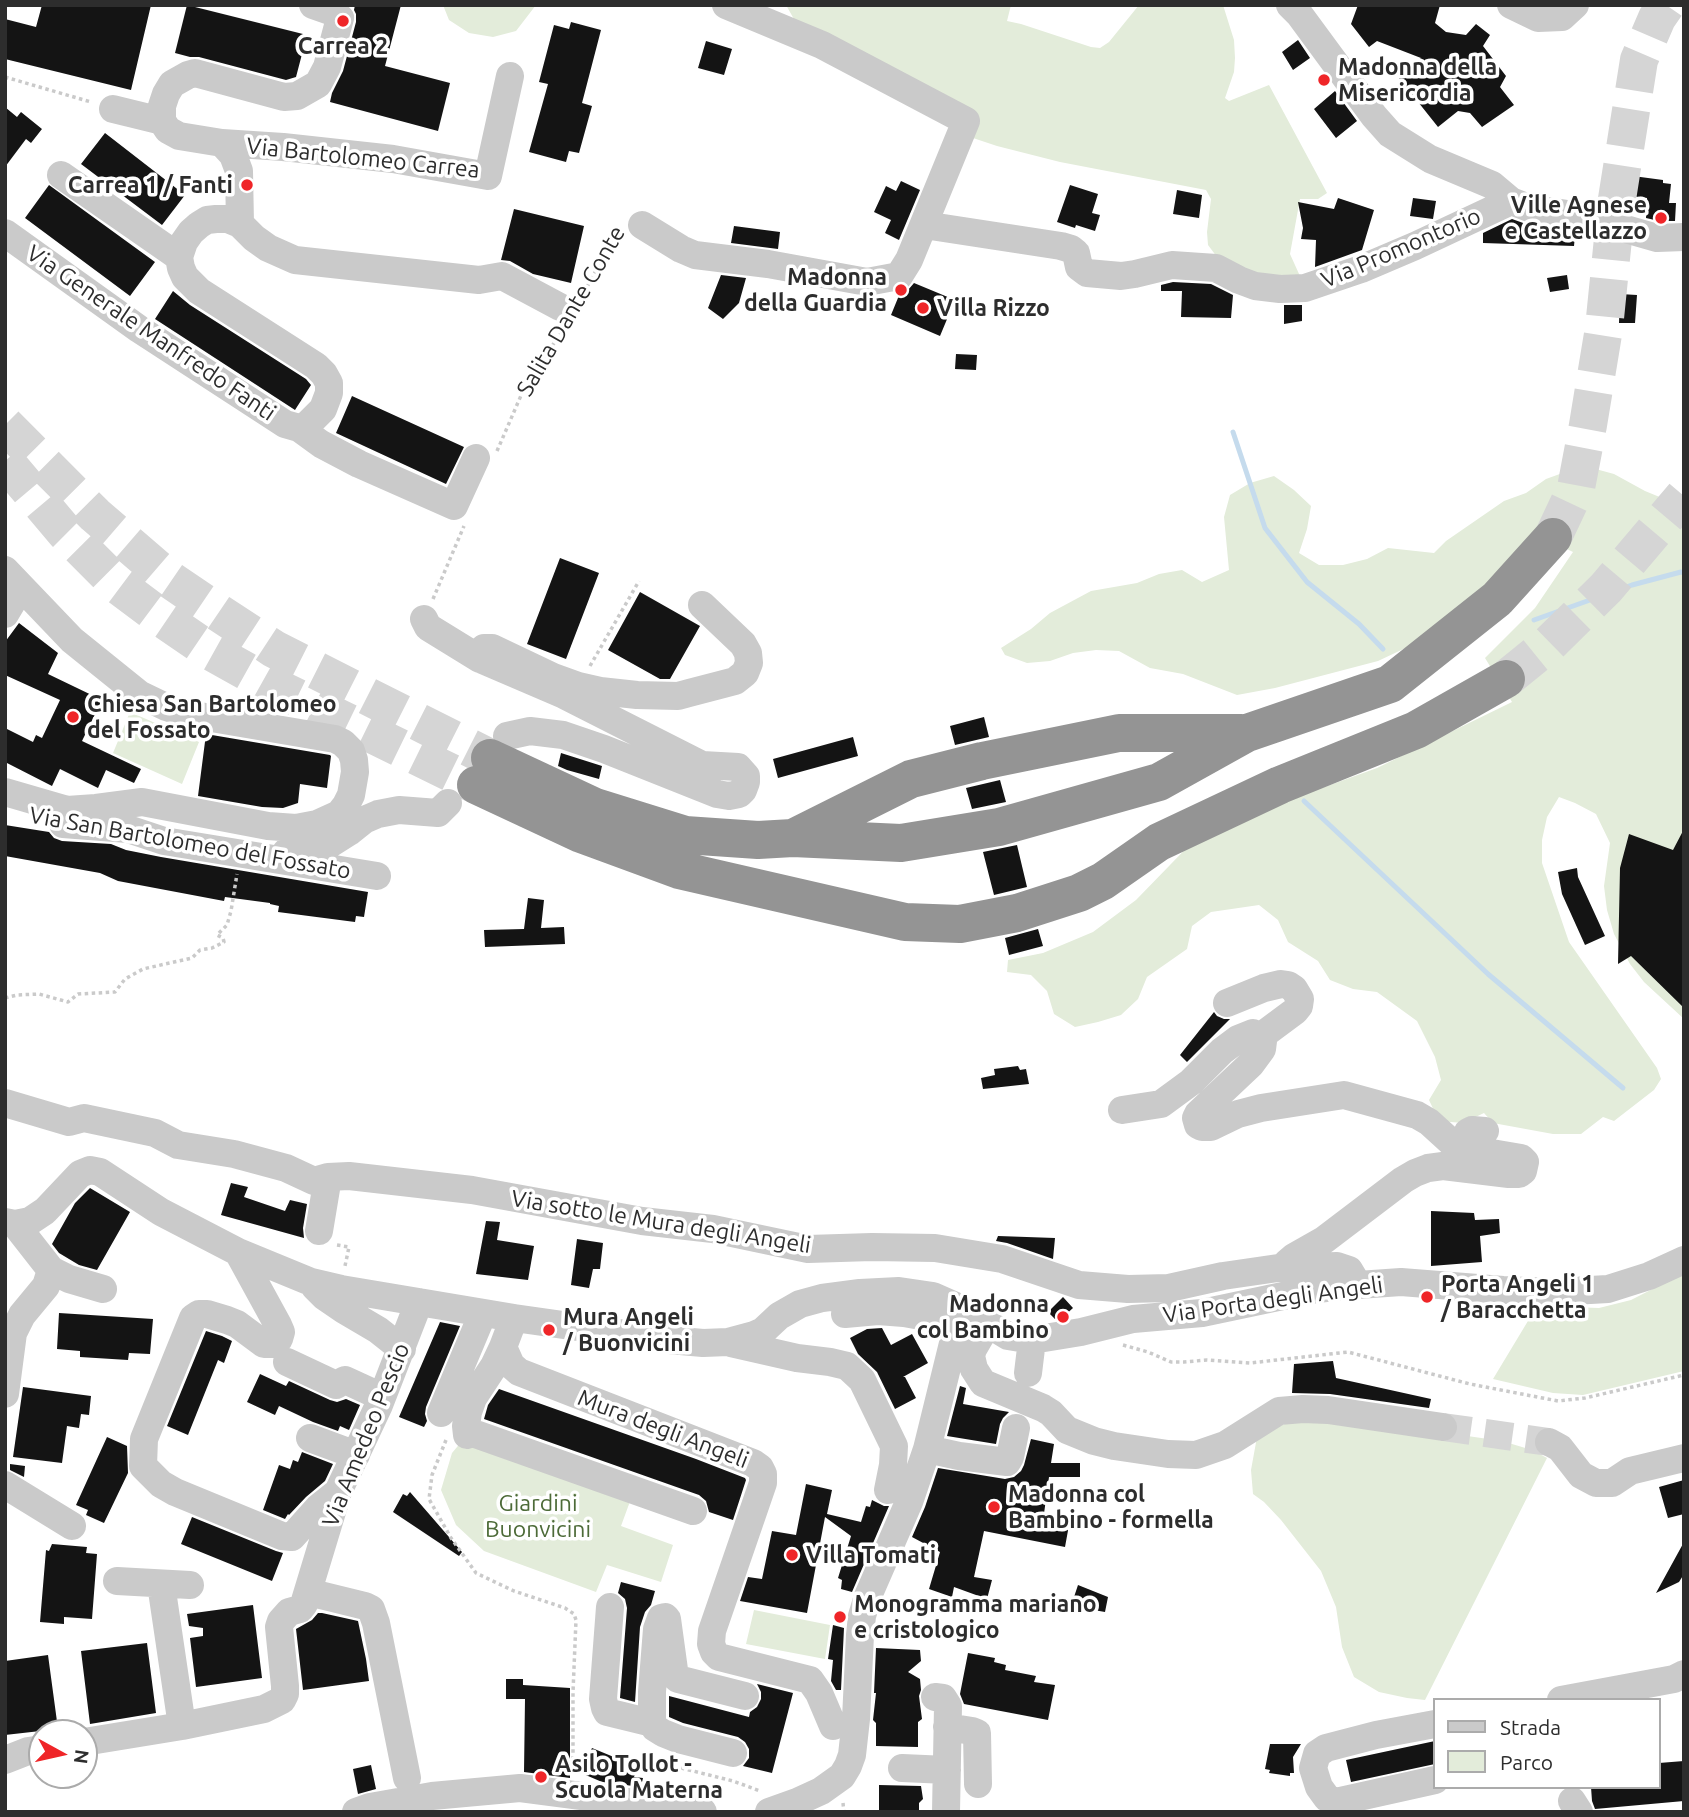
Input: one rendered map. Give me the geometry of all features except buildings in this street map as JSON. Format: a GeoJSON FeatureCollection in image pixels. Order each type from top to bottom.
{"type":"FeatureCollection","features":[{"type":"Feature","properties":{"kind":"highway"},"geometry":{"type":"LineString","coordinates":[[480,770],[685,835],[758,841],[793,838],[901,843],[999,827],[1159,782],[1247,733],[1390,684],[1497,599],[1553,537]]}},
{"type":"Feature","properties":{"kind":"highway"},"geometry":{"type":"LineString","coordinates":[[480,770],[581,834],[679,870],[905,922],[960,923],[1017,913],[1079,893],[1103,881],[1158,842],[1280,785],[1416,730],[1506,679]]}},
{"type":"Feature","properties":{"kind":"highway"},"geometry":{"type":"LineString","coordinates":[[793,838],[911,779],[982,761],[1119,733],[1247,733]]}},
{"type":"Feature","properties":{"kind":"street"},"geometry":{"type":"LineString","coordinates":[[162,121],[162,106],[166,94],[172,84],[188,75],[195,74],[284,97],[297,96],[318,84],[327,67],[342,12],[333,12],[313,5]]}},
{"type":"Feature","properties":{"kind":"street"},"geometry":{"type":"LineString","coordinates":[[726,5],[822,45],[966,121],[924,225]]}},
{"type":"Feature","properties":{"kind":"street"},"geometry":{"type":"LineString","coordinates":[[1290,5],[1390,134],[1430,159],[1492,185],[1511,201]]}},
{"type":"Feature","properties":{"kind":"street"},"geometry":{"type":"LineString","coordinates":[[1511,5],[1538,18],[1562,17],[1575,5]]}},
{"type":"Feature","properties":{"kind":"street","name":"Via Bartolomeo Carrea"},"geometry":{"type":"LineString","coordinates":[[113,109],[162,121],[168,130],[179,136],[222,143],[393,159],[488,176],[510,76]]}},
{"type":"Feature","properties":{"kind":"street","name":"Via Bartolomeo Carrea"},"geometry":{"type":"LineString","coordinates":[[222,143],[233,155],[239,172],[240,224]]}},
{"type":"Feature","properties":{"kind":"street","name":"Via Generale Manfredo Fanti"},"geometry":{"type":"LineString","coordinates":[[61,174],[179,257],[186,277],[199,291],[316,366],[324,374],[329,383],[329,393],[323,409],[299,429]]}},
{"type":"Feature","properties":{"kind":"street","name":"Via Promontorio"},"geometry":{"type":"LineString","coordinates":[[924,225],[1061,246],[1076,253],[1079,267],[1087,273],[1135,274],[1172,265],[1216,268],[1255,286],[1280,289],[1305,288],[1361,269],[1511,201],[1529,208],[1580,216],[1657,238],[1684,237]]}},
{"type":"Feature","properties":{"kind":"street"},"geometry":{"type":"LineString","coordinates":[[179,257],[191,232],[207,220],[228,219],[240,224],[268,248],[295,260],[479,280],[502,276],[567,315]]}},
{"type":"Feature","properties":{"kind":"street","name":"Salita Dante Conte"},"geometry":{"type":"LineString","coordinates":[[642,225],[695,255],[768,264],[867,282],[899,276],[924,225]]}},
{"type":"Feature","properties":{"kind":"street","name":"Via Generale Manfredo Fanti"},"geometry":{"type":"LineString","coordinates":[[5,233],[139,329],[285,424],[299,429],[359,464],[454,506],[485,456]]}},
{"type":"Feature","properties":{"kind":"street"},"geometry":{"type":"LineString","coordinates":[[5,614],[13,579]]}},
{"type":"Feature","properties":{"kind":"street","name":"Via San Bartolomeo del Fossato"},"geometry":{"type":"LineString","coordinates":[[5,792],[67,810],[142,802],[268,826],[296,828],[317,824],[339,814],[349,800],[355,777],[351,751],[335,738],[188,714],[139,694],[72,640],[13,579]]}},
{"type":"Feature","properties":{"kind":"street"},"geometry":{"type":"LineString","coordinates":[[480,659],[479,653],[484,648],[492,648],[552,677],[578,686],[637,695],[678,696],[730,683],[747,668],[748,653],[743,644],[702,605]]}},
{"type":"Feature","properties":{"kind":"street"},"geometry":{"type":"LineString","coordinates":[[128,830],[166,830],[279,851],[305,851],[330,844],[364,820],[378,814],[399,810],[432,814],[442,811],[480,770],[522,732],[538,731],[572,738],[723,795],[739,794],[743,790],[746,776],[738,767],[702,765],[564,695],[480,659],[428,627],[424,619]]}},
{"type":"Feature","properties":{"kind":"street","name":"Via San Bartolomeo del Fossato"},"geometry":{"type":"LineString","coordinates":[[5,803],[23,815],[39,821],[128,830],[164,841],[377,876]]}},
{"type":"Feature","properties":{"kind":"street"},"geometry":{"type":"LineString","coordinates":[[1227,1003],[1275,985],[1289,985],[1294,989],[1300,999],[1295,1011],[1260,1037]]}},
{"type":"Feature","properties":{"kind":"street"},"geometry":{"type":"LineString","coordinates":[[1122,1110],[1161,1104],[1191,1082],[1222,1051],[1238,1039],[1253,1034],[1260,1037],[1264,1044],[1259,1055],[1198,1114],[1198,1125],[1211,1127],[1233,1116],[1261,1108],[1349,1096],[1418,1115],[1451,1142],[1476,1138],[1471,1151],[1521,1158],[1525,1162],[1523,1171],[1519,1174],[1435,1166],[1415,1173],[1324,1240],[1294,1257],[1287,1264],[1287,1268]]}},
{"type":"Feature","properties":{"kind":"street","name":"Via sotto le Mura degli Angeli"},"geometry":{"type":"LineString","coordinates":[[5,1103],[69,1122],[84,1118],[155,1133],[178,1145],[234,1154],[286,1168],[314,1181],[349,1176],[472,1190],[642,1221],[713,1229],[808,1249],[934,1248],[1002,1258],[1079,1285],[1128,1289],[1170,1288],[1223,1276],[1287,1268],[1337,1266],[1349,1270],[1358,1285]]}},
{"type":"Feature","properties":{"kind":"street"},"geometry":{"type":"LineString","coordinates":[[10,1223],[30,1221],[45,1211],[80,1174],[90,1170],[100,1172],[161,1212],[238,1252],[311,1282],[514,1318],[703,1343],[728,1342],[754,1335],[800,1304],[822,1298],[911,1291],[940,1299],[989,1323],[972,1349],[971,1356],[974,1369],[983,1383],[1043,1408],[1067,1430],[1114,1446],[1168,1454],[1196,1455],[1225,1445],[1279,1411],[1328,1410],[1443,1427]]}},
{"type":"Feature","properties":{"kind":"street"},"geometry":{"type":"LineString","coordinates":[[319,1231],[328,1177]]}},
{"type":"Feature","properties":{"kind":"street"},"geometry":{"type":"LineString","coordinates":[[10,1223],[51,1270],[69,1279],[103,1289]]}},
{"type":"Feature","properties":{"kind":"street"},"geometry":{"type":"LineString","coordinates":[[238,1252],[278,1325],[281,1332],[279,1339],[264,1343],[227,1320],[207,1314],[199,1314],[193,1318],[144,1439],[143,1466],[161,1484],[175,1492],[282,1536],[292,1537],[318,1508],[338,1492]]}},
{"type":"Feature","properties":{"kind":"street","name":"Via Porta degli Angeli"},"geometry":{"type":"LineString","coordinates":[[989,1323],[1008,1336],[1032,1340],[1081,1332],[1133,1319],[1202,1313],[1316,1289],[1358,1285],[1401,1282],[1554,1292],[1608,1289],[1649,1276],[1684,1260]]}},
{"type":"Feature","properties":{"kind":"street"},"geometry":{"type":"LineString","coordinates":[[5,1394],[13,1333],[22,1315],[46,1286],[51,1270]]}},
{"type":"Feature","properties":{"kind":"street"},"geometry":{"type":"LineString","coordinates":[[311,1282],[325,1297],[378,1330],[401,1349]]}},
{"type":"Feature","properties":{"kind":"street","name":"Via Amedeo Pescio"},"geometry":{"type":"LineString","coordinates":[[98,1740],[264,1709],[282,1700],[285,1686],[279,1627],[281,1621],[289,1612],[300,1609],[304,1604],[338,1492],[382,1398],[419,1302]]}},
{"type":"Feature","properties":{"kind":"street"},"geometry":{"type":"LineString","coordinates":[[770,1325],[878,1311],[949,1321],[954,1326],[955,1335],[928,1449],[862,1616],[856,1719],[848,1766],[842,1776],[821,1791],[772,1811]]}},
{"type":"Feature","properties":{"kind":"street"},"geometry":{"type":"LineString","coordinates":[[461,1422],[483,1313]]}},
{"type":"Feature","properties":{"kind":"street"},"geometry":{"type":"LineString","coordinates":[[461,1422],[494,1366],[514,1318]]}},
{"type":"Feature","properties":{"kind":"street"},"geometry":{"type":"LineString","coordinates":[[1028,1373],[1032,1340]]}},
{"type":"Feature","properties":{"kind":"street"},"geometry":{"type":"LineString","coordinates":[[728,1342],[846,1366],[862,1380],[894,1446],[888,1490]]}},
{"type":"Feature","properties":{"kind":"street","name":"Mura degli Angeli"},"geometry":{"type":"LineString","coordinates":[[503,1348],[511,1365],[524,1375],[760,1468],[763,1474],[762,1483],[715,1622],[711,1644],[719,1657],[810,1679],[833,1726]]}},
{"type":"Feature","properties":{"kind":"street"},"geometry":{"type":"LineString","coordinates":[[288,1362],[336,1385],[345,1380],[382,1398]]}},
{"type":"Feature","properties":{"kind":"street"},"geometry":{"type":"LineString","coordinates":[[461,1422],[693,1511]]}},
{"type":"Feature","properties":{"kind":"street"},"geometry":{"type":"LineString","coordinates":[[928,1449],[959,1457],[1007,1462],[1016,1428]]}},
{"type":"Feature","properties":{"kind":"street"},"geometry":{"type":"LineString","coordinates":[[310,1438],[356,1455]]}},
{"type":"Feature","properties":{"kind":"street"},"geometry":{"type":"LineString","coordinates":[[1549,1442],[1560,1448],[1581,1475],[1596,1483],[1612,1483],[1630,1471],[1684,1458]]}},
{"type":"Feature","properties":{"kind":"street"},"geometry":{"type":"LineString","coordinates":[[5,1485],[72,1526]]}},
{"type":"Feature","properties":{"kind":"street"},"geometry":{"type":"LineString","coordinates":[[117,1581],[190,1586]]}},
{"type":"Feature","properties":{"kind":"street"},"geometry":{"type":"LineString","coordinates":[[162,1584],[182,1726]]}},
{"type":"Feature","properties":{"kind":"street"},"geometry":{"type":"LineString","coordinates":[[307,1592],[371,1609],[407,1778]]}},
{"type":"Feature","properties":{"kind":"street"},"geometry":{"type":"LineString","coordinates":[[610,1607],[603,1699],[605,1708],[607,1712],[652,1723]]}},
{"type":"Feature","properties":{"kind":"street"},"geometry":{"type":"LineString","coordinates":[[733,1753],[678,1739],[663,1733],[652,1723],[657,1629],[661,1618],[667,1619],[675,1676],[678,1679],[745,1698],[753,1665]]}},
{"type":"Feature","properties":{"kind":"street"},"geometry":{"type":"LineString","coordinates":[[1576,1698],[1672,1684]]}},
{"type":"Feature","properties":{"kind":"street"},"geometry":{"type":"LineString","coordinates":[[935,1697],[943,1698],[948,1706],[946,1812]]}},
{"type":"Feature","properties":{"kind":"street"},"geometry":{"type":"LineString","coordinates":[[1434,1724],[1376,1735],[1321,1750],[1314,1760],[1316,1782],[1327,1798],[1336,1802],[1434,1780]]}},
{"type":"Feature","properties":{"kind":"street"},"geometry":{"type":"LineString","coordinates":[[947,1727],[977,1733],[978,1784]]}},
{"type":"Feature","properties":{"kind":"street"},"geometry":{"type":"LineString","coordinates":[[5,1760],[28,1751]]}},
{"type":"Feature","properties":{"kind":"street"},"geometry":{"type":"LineString","coordinates":[[902,1768],[947,1770]]}},
{"type":"Feature","properties":{"kind":"street"},"geometry":{"type":"LineString","coordinates":[[1316,1782],[1332,1789],[1352,1786]]}},
{"type":"Feature","properties":{"kind":"street"},"geometry":{"type":"LineString","coordinates":[[356,1812],[432,1796],[520,1788],[703,1812]]}},
{"type":"Feature","properties":{"kind":"path"},"geometry":{"type":"LineString","coordinates":[[5,77],[113,109]]}},
{"type":"Feature","properties":{"kind":"path","name":"Salita Dante Conte"},"geometry":{"type":"LineString","coordinates":[[485,456],[626,215],[642,225]]}},
{"type":"Feature","properties":{"kind":"path"},"geometry":{"type":"LineString","coordinates":[[424,619],[464,525]]}},
{"type":"Feature","properties":{"kind":"path"},"geometry":{"type":"LineString","coordinates":[[578,686],[639,581]]}},
{"type":"Feature","properties":{"kind":"path"},"geometry":{"type":"LineString","coordinates":[[5,998],[39,994],[68,1002],[78,994],[115,992],[125,979],[143,969],[192,958],[200,950],[225,942],[217,934],[227,925],[240,855]]}},
{"type":"Feature","properties":{"kind":"path"},"geometry":{"type":"LineString","coordinates":[[319,1231],[318,1241],[349,1247],[341,1289]]}},
{"type":"Feature","properties":{"kind":"path"},"geometry":{"type":"LineString","coordinates":[[1119,1344],[1171,1362],[1207,1360],[1250,1363],[1348,1352],[1470,1384],[1558,1401],[1585,1398],[1684,1375]]}},
{"type":"Feature","properties":{"kind":"path"},"geometry":{"type":"LineString","coordinates":[[461,1422],[454,1424],[449,1433],[432,1475],[429,1499],[451,1538],[476,1573],[514,1591],[565,1608],[574,1614],[576,1620],[573,1794]]}},
{"type":"Feature","properties":{"kind":"path"},"geometry":{"type":"LineString","coordinates":[[681,1768],[758,1790],[768,1798],[772,1811]]}},
{"type":"Feature","properties":{"kind":"green space"},"geometry":{"type":"Polygon","coordinates":[[[443,5],[536,5],[516,31],[493,37],[469,33],[449,20],[443,5]]]}},
{"type":"Feature","properties":{"kind":"green space"},"geometry":{"type":"Polygon","coordinates":[[[786,5],[1011,5],[1007,21],[1100,48],[1109,42],[1139,5],[1223,5],[1234,40],[1235,58],[1234,72],[1225,98],[1229,101],[1269,85],[1327,193],[1318,199],[1300,199],[1290,254],[1304,285],[1271,285],[1220,261],[1208,245],[1211,199],[1206,190],[1060,162],[967,136],[799,28],[786,5]]]}},
{"type":"Feature","properties":{"kind":"green space"},"geometry":{"type":"Polygon","coordinates":[[[1592,468],[1614,474],[1645,491],[1684,507],[1684,1019],[1644,982],[1630,964],[1614,934],[1604,886],[1610,843],[1596,814],[1559,797],[1547,817],[1542,840],[1542,863],[1569,942],[1657,1068],[1661,1079],[1654,1090],[1614,1121],[1603,1117],[1581,1134],[1553,1134],[1493,1123],[1484,1113],[1463,1123],[1439,1121],[1429,1100],[1441,1080],[1435,1057],[1417,1021],[1377,992],[1353,989],[1330,980],[1318,961],[1288,942],[1278,920],[1259,905],[1211,912],[1192,926],[1187,949],[1147,977],[1138,999],[1121,1015],[1098,1022],[1075,1027],[1054,1014],[1047,991],[1031,975],[1007,972],[1008,960],[1043,953],[1093,932],[1136,900],[1203,831],[1377,768],[1512,702],[1485,658],[1535,608],[1573,552],[1538,535],[1431,636],[1378,661],[1275,688],[1237,695],[1183,674],[1150,668],[1119,651],[1073,653],[1050,661],[1027,663],[1005,655],[1001,648],[1050,613],[1091,591],[1137,583],[1159,574],[1182,570],[1202,582],[1229,570],[1224,517],[1230,495],[1250,483],[1274,476],[1294,490],[1311,506],[1299,553],[1319,565],[1343,565],[1367,559],[1388,548],[1434,553],[1446,541],[1504,501],[1526,493],[1546,479],[1568,471],[1592,468]]]}},
{"type":"Feature","properties":{"kind":"green space"},"geometry":{"type":"Polygon","coordinates":[[[130,712],[199,742],[182,784],[113,753],[130,712]]]}},
{"type":"Feature","properties":{"kind":"green space"},"geometry":{"type":"Polygon","coordinates":[[[1684,1273],[1684,1371],[1583,1395],[1553,1393],[1493,1379],[1537,1306],[1599,1308],[1631,1300],[1684,1273]]]}},
{"type":"Feature","properties":{"kind":"green space"},"geometry":{"type":"Polygon","coordinates":[[[1343,1418],[1502,1441],[1532,1450],[1547,1458],[1425,1700],[1379,1692],[1354,1677],[1342,1647],[1336,1607],[1321,1571],[1281,1520],[1253,1494],[1251,1470],[1257,1437],[1293,1421],[1343,1418]]]}},
{"type":"Feature","properties":{"kind":"green space","name":"Giardini Buonvicini"},"geometry":{"type":"Polygon","coordinates":[[[467,1435],[632,1496],[621,1526],[673,1545],[661,1582],[607,1565],[596,1592],[484,1551],[456,1525],[441,1490],[452,1453],[467,1435]]]}},
{"type":"Feature","properties":{"kind":"green space"},"geometry":{"type":"Polygon","coordinates":[[[754,1610],[830,1625],[825,1659],[746,1644],[754,1610]]]}},
{"type":"Feature","properties":{"kind":"waterway"},"geometry":{"type":"LineString","coordinates":[[1233,432],[1265,528],[1307,582],[1359,624],[1383,649]]}},
{"type":"Feature","properties":{"kind":"waterway"},"geometry":{"type":"LineString","coordinates":[[1534,620],[1632,585],[1684,573]]}},
{"type":"Feature","properties":{"kind":"waterway"},"geometry":{"type":"LineString","coordinates":[[1304,801],[1488,974],[1623,1088]]}},
{"type":"Feature","properties":{"kind":"tunnel"},"geometry":{"type":"LineString","coordinates":[[1553,537],[1576,488],[1588,425],[1604,328],[1617,199],[1639,60],[1657,18],[1666,5]]}},
{"type":"Feature","properties":{"kind":"tunnel"},"geometry":{"type":"LineString","coordinates":[[5,425],[95,515],[169,579],[274,649],[490,758]]}},
{"type":"Feature","properties":{"kind":"tunnel"},"geometry":{"type":"LineString","coordinates":[[5,461],[65,532],[119,586],[163,619],[210,651],[269,684],[476,785]]}},
{"type":"Feature","properties":{"kind":"tunnel"},"geometry":{"type":"LineString","coordinates":[[1506,679],[1548,645],[1606,588],[1684,496]]}},
{"type":"Feature","properties":{"kind":"tunnel"},"geometry":{"type":"LineString","coordinates":[[1443,1427],[1549,1442]]}},
{"type":"Feature","properties":{"kind":"place","name":"Carrea 2"},"geometry":{"type":"Point","coordinates":[343,21]}},
{"type":"Feature","properties":{"kind":"place","name":"Madonna della Misericordia"},"geometry":{"type":"Point","coordinates":[1324,80]}},
{"type":"Feature","properties":{"kind":"place","name":"Carrea 1 / Fanti"},"geometry":{"type":"Point","coordinates":[247,185]}},
{"type":"Feature","properties":{"kind":"place","name":"Ville Agnese e Castellazzo"},"geometry":{"type":"Point","coordinates":[1661,218]}},
{"type":"Feature","properties":{"kind":"place","name":"Madonna della Guardia"},"geometry":{"type":"Point","coordinates":[901,290]}},
{"type":"Feature","properties":{"kind":"place","name":"Villa Rizzo"},"geometry":{"type":"Point","coordinates":[923,308]}},
{"type":"Feature","properties":{"kind":"place","name":"Chiesa San Bartolomeo del Fossato"},"geometry":{"type":"Point","coordinates":[73,717]}},
{"type":"Feature","properties":{"kind":"place","name":"Porta Angeli 1 / Baracchetta"},"geometry":{"type":"Point","coordinates":[1427,1297]}},
{"type":"Feature","properties":{"kind":"place","name":"Madonna col Bambino"},"geometry":{"type":"Point","coordinates":[1063,1317]}},
{"type":"Feature","properties":{"kind":"place","name":"Mura Angeli / Buonvicini"},"geometry":{"type":"Point","coordinates":[549,1330]}},
{"type":"Feature","properties":{"kind":"place","name":"Madonna col Bambino - formella"},"geometry":{"type":"Point","coordinates":[994,1507]}},
{"type":"Feature","properties":{"kind":"place","name":"Villa Tomati"},"geometry":{"type":"Point","coordinates":[792,1555]}},
{"type":"Feature","properties":{"kind":"place","name":"Monogramma mariano e cristologico"},"geometry":{"type":"Point","coordinates":[840,1617]}},
{"type":"Feature","properties":{"kind":"place","name":"Asilo Tollot - Scuola Materna"},"geometry":{"type":"Point","coordinates":[541,1777]}}]}
